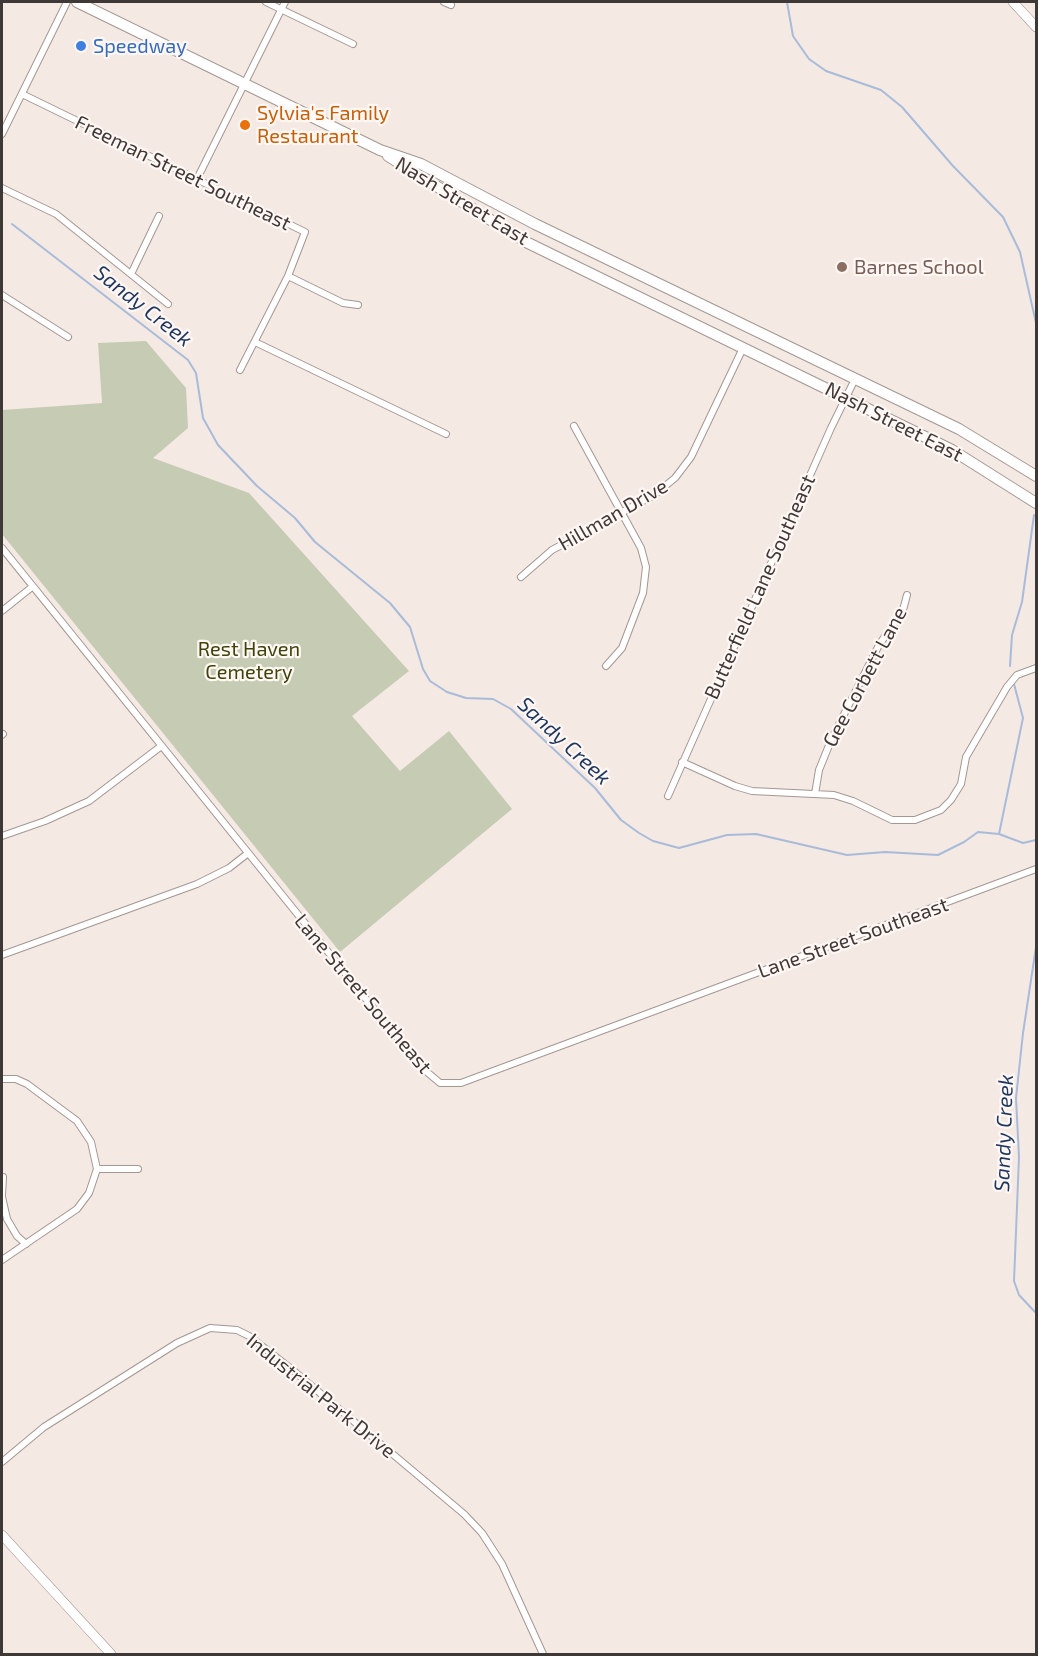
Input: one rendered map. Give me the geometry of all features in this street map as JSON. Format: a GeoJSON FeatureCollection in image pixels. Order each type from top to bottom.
{"type":"FeatureCollection","features":[{"type":"Feature","properties":{"kind":"main road"},"geometry":{"type":"LineString","coordinates":[[77,2],[380,150]]}},
{"type":"Feature","properties":{"kind":"main road","name":"Nash Street East"},"geometry":{"type":"LineString","coordinates":[[380,150],[402,167],[526,242],[952,450],[1035,500]]}},
{"type":"Feature","properties":{"kind":"main road","name":"Nash Street East"},"geometry":{"type":"LineString","coordinates":[[380,150],[421,164],[534,224],[966,433],[1036,476]]}},
{"type":"Feature","properties":{"kind":"street"},"geometry":{"type":"LineString","coordinates":[[2,134],[67,2]]}},
{"type":"Feature","properties":{"kind":"street"},"geometry":{"type":"LineString","coordinates":[[266,2],[353,44]]}},
{"type":"Feature","properties":{"kind":"street"},"geometry":{"type":"LineString","coordinates":[[197,179],[285,2]]}},
{"type":"Feature","properties":{"kind":"street"},"geometry":{"type":"LineString","coordinates":[[444,2],[451,5]]}},
{"type":"Feature","properties":{"kind":"street"},"geometry":{"type":"LineString","coordinates":[[1013,2],[1036,27]]}},
{"type":"Feature","properties":{"kind":"street","name":"Freeman Street Southeast"},"geometry":{"type":"LineString","coordinates":[[22,94],[305,232],[288,276],[240,370]]}},
{"type":"Feature","properties":{"kind":"street"},"geometry":{"type":"LineString","coordinates":[[2,188],[56,214],[168,304]]}},
{"type":"Feature","properties":{"kind":"street"},"geometry":{"type":"LineString","coordinates":[[131,274],[159,216]]}},
{"type":"Feature","properties":{"kind":"street"},"geometry":{"type":"LineString","coordinates":[[288,276],[343,303],[358,305]]}},
{"type":"Feature","properties":{"kind":"street"},"geometry":{"type":"LineString","coordinates":[[2,295],[68,337]]}},
{"type":"Feature","properties":{"kind":"street"},"geometry":{"type":"LineString","coordinates":[[255,342],[446,434]]}},
{"type":"Feature","properties":{"kind":"street","name":"Hillman Drive"},"geometry":{"type":"LineString","coordinates":[[520,577],[552,550],[665,487],[684,468],[743,348]]}},
{"type":"Feature","properties":{"kind":"street","name":"Butterfield Lane Southeast"},"geometry":{"type":"LineString","coordinates":[[668,796],[855,379]]}},
{"type":"Feature","properties":{"kind":"street"},"geometry":{"type":"LineString","coordinates":[[574,426],[641,548],[646,578],[622,648],[606,666]]}},
{"type":"Feature","properties":{"kind":"street","name":"Lane Street Southeast"},"geometry":{"type":"LineString","coordinates":[[2,548],[160,747],[429,1076],[446,1084],[460,1083],[1036,869]]}},
{"type":"Feature","properties":{"kind":"street"},"geometry":{"type":"LineString","coordinates":[[2,611],[32,587]]}},
{"type":"Feature","properties":{"kind":"street","name":"Gee Corbett Lane"},"geometry":{"type":"LineString","coordinates":[[815,794],[819,770],[832,738],[879,645],[903,610],[907,595]]}},
{"type":"Feature","properties":{"kind":"street"},"geometry":{"type":"LineString","coordinates":[[682,762],[735,786],[752,791],[844,798],[884,818],[901,822],[915,820],[941,810],[956,794],[966,757],[1007,687],[1017,675],[1036,668]]}},
{"type":"Feature","properties":{"kind":"street"},"geometry":{"type":"LineString","coordinates":[[2,836],[45,821],[89,801],[160,747]]}},
{"type":"Feature","properties":{"kind":"street"},"geometry":{"type":"LineString","coordinates":[[2,955],[197,884],[229,868],[247,854]]}},
{"type":"Feature","properties":{"kind":"street"},"geometry":{"type":"LineString","coordinates":[[2,1079],[16,1079],[27,1084],[77,1121],[91,1142],[97,1169],[89,1193],[77,1209],[2,1260]]}},
{"type":"Feature","properties":{"kind":"street"},"geometry":{"type":"LineString","coordinates":[[97,1169],[138,1168]]}},
{"type":"Feature","properties":{"kind":"street"},"geometry":{"type":"LineString","coordinates":[[3,1177],[2,1196],[7,1219],[16,1236],[26,1244]]}},
{"type":"Feature","properties":{"kind":"street","name":"Industrial Park Drive"},"geometry":{"type":"LineString","coordinates":[[2,1462],[44,1427],[177,1343],[210,1328],[237,1330],[249,1336],[295,1372],[482,1533],[502,1564],[543,1654]]}},
{"type":"Feature","properties":{"kind":"street"},"geometry":{"type":"LineString","coordinates":[[2,1535],[111,1654]]}},
{"type":"Feature","properties":{"kind":"green space","name":"Rest Haven Cemetery"},"geometry":{"type":"Polygon","coordinates":[[[146,341],[186,388],[188,428],[153,458],[249,493],[409,671],[352,716],[400,771],[449,731],[512,809],[340,952],[2,534],[2,410],[102,403],[98,343],[146,341]]]}},
{"type":"Feature","properties":{"kind":"waterway"},"geometry":{"type":"LineString","coordinates":[[787,2],[793,36],[809,59],[826,71],[881,90],[902,107],[953,166],[1003,217],[1020,252],[1036,323]]}},
{"type":"Feature","properties":{"kind":"waterway","name":"Sandy Creek"},"geometry":{"type":"LineString","coordinates":[[12,224],[188,360],[196,373],[203,418],[218,445],[257,486],[295,518],[315,542],[390,603],[410,627],[423,669],[430,681],[447,692],[466,698],[493,699],[511,709],[595,788],[621,820],[639,833],[653,841],[679,848],[727,835],[756,834],[847,855],[885,852],[938,855],[978,832],[999,834],[1023,843],[1036,840]]}},
{"type":"Feature","properties":{"kind":"waterway"},"geometry":{"type":"LineString","coordinates":[[1010,666],[1012,635],[1022,602],[1034,515]]}},
{"type":"Feature","properties":{"kind":"waterway"},"geometry":{"type":"LineString","coordinates":[[999,834],[1023,718],[1014,684]]}},
{"type":"Feature","properties":{"kind":"waterway","name":"Sandy Creek"},"geometry":{"type":"LineString","coordinates":[[1036,947],[1016,1098],[1019,1157],[1014,1281],[1019,1295],[1036,1313]]}},
{"type":"Feature","properties":{"kind":"place","name":"Speedway"},"geometry":{"type":"Point","coordinates":[81,46]}},
{"type":"Feature","properties":{"kind":"place","name":"Sylvia's Family Restaurant"},"geometry":{"type":"Point","coordinates":[245,125]}},
{"type":"Feature","properties":{"kind":"place","name":"Barnes School"},"geometry":{"type":"Point","coordinates":[842,267]}}]}
